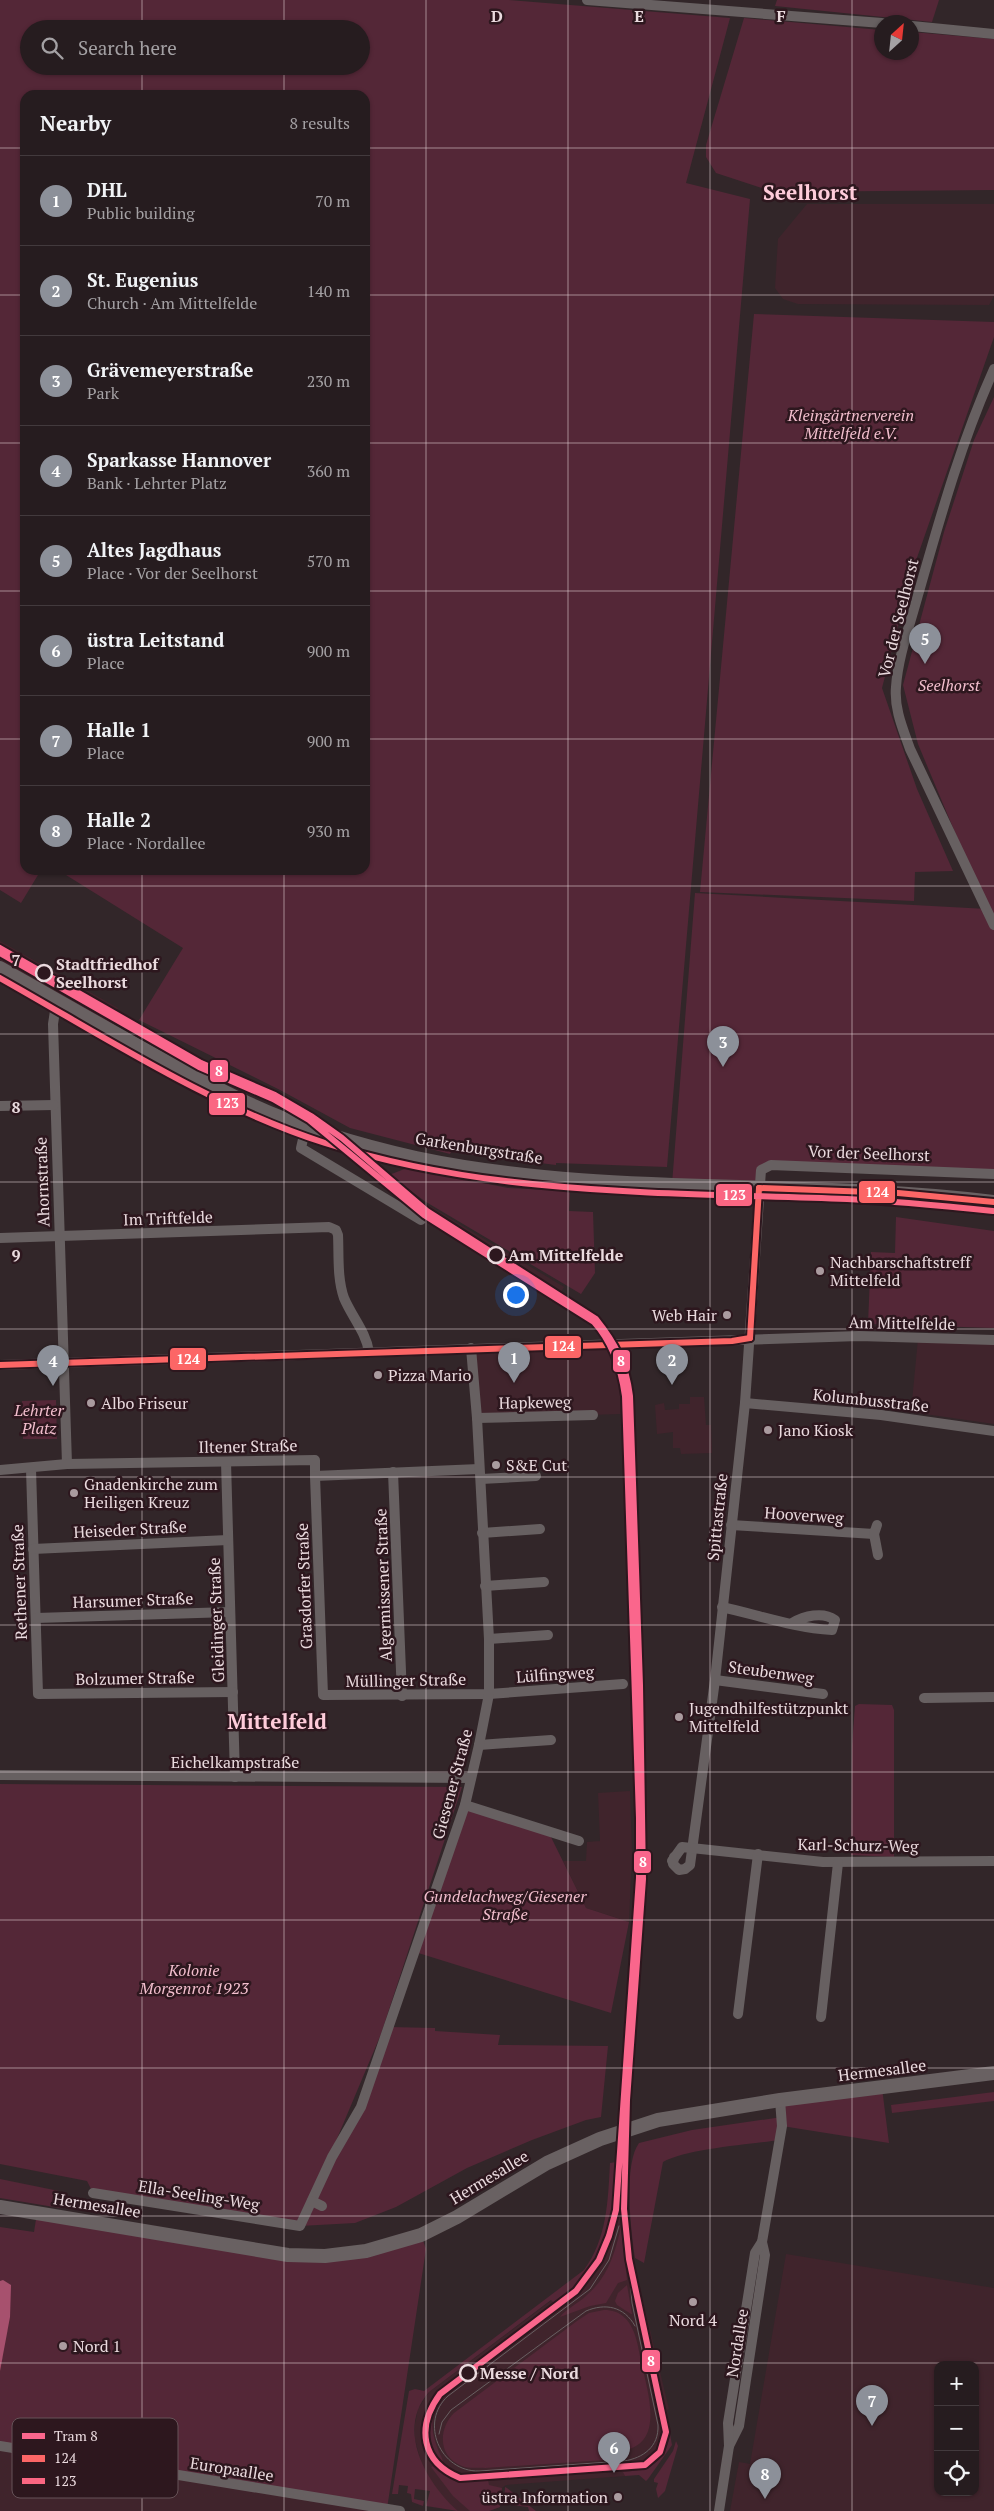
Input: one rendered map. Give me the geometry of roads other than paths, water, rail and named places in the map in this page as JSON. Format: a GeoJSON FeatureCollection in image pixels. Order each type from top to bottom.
{"type":"FeatureCollection","features":[{"type":"Feature","properties":{"kind":"main road","name":"Garkenburgstraße"},"geometry":{"type":"LineString","coordinates":[[0,968],[177,1067],[244,1102],[306,1126],[415,1158],[475,1168],[593,1181],[898,1193],[994,1202]]}},
{"type":"Feature","properties":{"kind":"main road","name":"Hermesallee"},"geometry":{"type":"LineString","coordinates":[[0,2207],[288,2255],[325,2256],[366,2251],[421,2235],[457,2217],[547,2163],[600,2139],[658,2120],[780,2100],[994,2073]]}},
{"type":"Feature","properties":{"kind":"street"},"geometry":{"type":"LineString","coordinates":[[587,0],[874,22]]}},
{"type":"Feature","properties":{"kind":"street"},"geometry":{"type":"LineString","coordinates":[[723,11],[724,0]]}},
{"type":"Feature","properties":{"kind":"street"},"geometry":{"type":"LineString","coordinates":[[919,27],[994,34]]}},
{"type":"Feature","properties":{"kind":"street","name":"Vor der Seelhorst"},"geometry":{"type":"LineString","coordinates":[[994,369],[972,417],[948,493],[907,638],[896,687],[900,719],[910,749],[994,925]]}},
{"type":"Feature","properties":{"kind":"street","name":"Ahornstraße"},"geometry":{"type":"LineString","coordinates":[[60,1002],[55,1011],[53,1024],[63,1363]]}},
{"type":"Feature","properties":{"kind":"street"},"geometry":{"type":"LineString","coordinates":[[0,1106],[54,1105]]}},
{"type":"Feature","properties":{"kind":"street"},"geometry":{"type":"LineString","coordinates":[[306,1126],[301,1148],[421,1220]]}},
{"type":"Feature","properties":{"kind":"street","name":"Vor der Seelhorst"},"geometry":{"type":"LineString","coordinates":[[759,1188],[761,1170],[765,1166],[771,1165],[994,1174]]}},
{"type":"Feature","properties":{"kind":"street","name":"Spittastraße"},"geometry":{"type":"LineString","coordinates":[[692,1848],[682,1847],[673,1859],[672,1864],[675,1867],[685,1869],[690,1864],[715,1680],[745,1403],[759,1188]]}},
{"type":"Feature","properties":{"kind":"street","name":"Im Triftfelde"},"geometry":{"type":"LineString","coordinates":[[0,1238],[329,1227],[336,1230],[340,1283],[345,1298],[367,1341],[369,1352]]}},
{"type":"Feature","properties":{"kind":"street","name":"Am Mittelfelde"},"geometry":{"type":"LineString","coordinates":[[0,1365],[471,1348],[732,1341],[750,1338],[859,1336],[994,1340]]}},
{"type":"Feature","properties":{"kind":"street","name":"Giesener Straße"},"geometry":{"type":"LineString","coordinates":[[300,2226],[332,2157],[360,2107],[465,1805],[489,1694],[489,1639],[477,1418],[471,1348]]}},
{"type":"Feature","properties":{"kind":"street"},"geometry":{"type":"LineString","coordinates":[[63,1363],[67,1464]]}},
{"type":"Feature","properties":{"kind":"street","name":"Kolumbusstraße"},"geometry":{"type":"LineString","coordinates":[[745,1403],[881,1415],[994,1431]]}},
{"type":"Feature","properties":{"kind":"street","name":"Hapkeweg"},"geometry":{"type":"LineString","coordinates":[[477,1418],[593,1415]]}},
{"type":"Feature","properties":{"kind":"street","name":"Iltener Straße"},"geometry":{"type":"LineString","coordinates":[[0,1470],[31,1469],[67,1464],[315,1460],[315,1476]]}},
{"type":"Feature","properties":{"kind":"street","name":"Gleidinger Straße"},"geometry":{"type":"LineString","coordinates":[[226,1462],[235,1777]]}},
{"type":"Feature","properties":{"kind":"street","name":"Rethener Straße"},"geometry":{"type":"LineString","coordinates":[[31,1469],[38,1694]]}},
{"type":"Feature","properties":{"kind":"street"},"geometry":{"type":"LineString","coordinates":[[315,1476],[393,1472],[536,1476]]}},
{"type":"Feature","properties":{"kind":"street","name":"Algermissener Straße"},"geometry":{"type":"LineString","coordinates":[[393,1472],[402,1696]]}},
{"type":"Feature","properties":{"kind":"street","name":"Grasdorfer Straße"},"geometry":{"type":"LineString","coordinates":[[315,1476],[323,1696]]}},
{"type":"Feature","properties":{"kind":"street","name":"Hooverweg"},"geometry":{"type":"LineString","coordinates":[[731,1525],[876,1530],[878,1555]]}},
{"type":"Feature","properties":{"kind":"street"},"geometry":{"type":"LineString","coordinates":[[482,1533],[540,1529]]}},
{"type":"Feature","properties":{"kind":"street","name":"Heiseder Straße"},"geometry":{"type":"LineString","coordinates":[[33,1549],[228,1540]]}},
{"type":"Feature","properties":{"kind":"street"},"geometry":{"type":"LineString","coordinates":[[485,1586],[544,1582]]}},
{"type":"Feature","properties":{"kind":"street"},"geometry":{"type":"LineString","coordinates":[[722,1607],[792,1623]]}},
{"type":"Feature","properties":{"kind":"street","name":"Harsumer Straße"},"geometry":{"type":"LineString","coordinates":[[36,1618],[230,1612]]}},
{"type":"Feature","properties":{"kind":"street"},"geometry":{"type":"LineString","coordinates":[[489,1639],[548,1635]]}},
{"type":"Feature","properties":{"kind":"street","name":"Steubenweg"},"geometry":{"type":"LineString","coordinates":[[715,1680],[823,1694]]}},
{"type":"Feature","properties":{"kind":"street","name":"Lülfingweg"},"geometry":{"type":"LineString","coordinates":[[489,1694],[623,1684]]}},
{"type":"Feature","properties":{"kind":"street","name":"Bolzumer Straße"},"geometry":{"type":"LineString","coordinates":[[38,1694],[233,1692]]}},
{"type":"Feature","properties":{"kind":"street","name":"Müllinger Straße"},"geometry":{"type":"LineString","coordinates":[[323,1696],[489,1694]]}},
{"type":"Feature","properties":{"kind":"street"},"geometry":{"type":"LineString","coordinates":[[924,1698],[994,1697]]}},
{"type":"Feature","properties":{"kind":"street"},"geometry":{"type":"LineString","coordinates":[[479,1745],[551,1740]]}},
{"type":"Feature","properties":{"kind":"street","name":"Eichelkampstraße"},"geometry":{"type":"LineString","coordinates":[[0,1775],[470,1778]]}},
{"type":"Feature","properties":{"kind":"street"},"geometry":{"type":"LineString","coordinates":[[465,1805],[579,1842]]}},
{"type":"Feature","properties":{"kind":"street","name":"Karl-Schurz-Weg"},"geometry":{"type":"LineString","coordinates":[[692,1848],[838,1863],[994,1861]]}},
{"type":"Feature","properties":{"kind":"street"},"geometry":{"type":"LineString","coordinates":[[738,2014],[758,1854]]}},
{"type":"Feature","properties":{"kind":"street"},"geometry":{"type":"LineString","coordinates":[[821,2018],[838,1863]]}},
{"type":"Feature","properties":{"kind":"street","name":"Nordallee"},"geometry":{"type":"LineString","coordinates":[[719,2511],[729,2446],[739,2426],[765,2255],[762,2242],[782,2126],[780,2100]]}},
{"type":"Feature","properties":{"kind":"street","name":"Ella-Seeling-Weg"},"geometry":{"type":"LineString","coordinates":[[93,2193],[300,2226]]}},
{"type":"Feature","properties":{"kind":"street"},"geometry":{"type":"LineString","coordinates":[[312,2202],[322,2206]]}},
{"type":"Feature","properties":{"kind":"street","name":"Europaallee"},"geometry":{"type":"LineString","coordinates":[[178,2475],[400,2511]]}},
{"type":"Feature","properties":{"kind":"tram line","name":"8"},"geometry":{"type":"LineString","coordinates":[[0,948],[201,1063],[275,1095],[311,1116],[342,1138],[427,1211],[596,1319],[609,1337],[623,1364],[630,1396],[640,1685],[643,1879],[627,2100],[624,2209],[629,2259],[666,2432],[660,2452],[645,2465],[460,2478],[437,2463],[430,2453],[425,2431],[432,2406],[440,2394],[576,2291],[599,2260],[609,2236],[616,2210],[639,1878],[639,1818],[625,1396],[615,1356],[606,1338],[594,1322],[424,1215],[309,1120],[273,1099],[199,1067],[0,953]]}},
{"type":"Feature","properties":{"kind":"tram line"},"geometry":{"type":"LineString","coordinates":[[619,2226],[609,2260],[590,2289],[448,2396],[439,2407],[435,2419],[438,2444],[444,2455],[454,2463],[465,2469],[479,2471],[624,2461],[643,2454],[653,2445],[658,2433],[658,2425],[632,2303],[625,2223]]}},
{"type":"Feature","properties":{"kind":"tram line"},"geometry":{"type":"LineString","coordinates":[[439,2434],[442,2422],[451,2410],[586,2311],[600,2307],[614,2308],[620,2310],[631,2319],[635,2326]]}},
{"type":"Feature","properties":{"kind":"tram line"},"geometry":{"type":"LineString","coordinates":[[430,2452],[442,2467],[459,2473]]}},
{"type":"Feature","properties":{"kind":"place","name":"Altes Jagdhaus"},"geometry":{"type":"Point","coordinates":[925,664]}},
{"type":"Feature","properties":{"kind":"place","name":"Stadtfriedhof Seelhorst"},"geometry":{"type":"Point","coordinates":[44,973]}},
{"type":"Feature","properties":{"kind":"place","name":"Grävemeyerstraße"},"geometry":{"type":"Point","coordinates":[723,1067]}},
{"type":"Feature","properties":{"kind":"place","name":"Am Mittelfelde"},"geometry":{"type":"Point","coordinates":[496,1255]}},
{"type":"Feature","properties":{"kind":"place","name":"Nachbarschaftstreff Mittelfeld"},"geometry":{"type":"Point","coordinates":[820,1271]}},
{"type":"Feature","properties":{"kind":"place","name":"Web Hair"},"geometry":{"type":"Point","coordinates":[727,1315]}},
{"type":"Feature","properties":{"kind":"place","name":"Pizza Mario"},"geometry":{"type":"Point","coordinates":[378,1375]}},
{"type":"Feature","properties":{"kind":"place","name":"DHL"},"geometry":{"type":"Point","coordinates":[514,1383]}},
{"type":"Feature","properties":{"kind":"place","name":"St. Eugenius"},"geometry":{"type":"Point","coordinates":[672,1385]}},
{"type":"Feature","properties":{"kind":"place","name":"Sparkasse Hannover"},"geometry":{"type":"Point","coordinates":[53,1386]}},
{"type":"Feature","properties":{"kind":"place","name":"Albo Friseur"},"geometry":{"type":"Point","coordinates":[91,1403]}},
{"type":"Feature","properties":{"kind":"place","name":"Jano Kiosk"},"geometry":{"type":"Point","coordinates":[768,1430]}},
{"type":"Feature","properties":{"kind":"place","name":"S&E Cut"},"geometry":{"type":"Point","coordinates":[496,1465]}},
{"type":"Feature","properties":{"kind":"place","name":"Gnadenkirche zum Heiligen Kreuz"},"geometry":{"type":"Point","coordinates":[74,1493]}},
{"type":"Feature","properties":{"kind":"place","name":"Jugendhilfestützpunkt Mittelfeld"},"geometry":{"type":"Point","coordinates":[679,1717]}},
{"type":"Feature","properties":{"kind":"place","name":"Nord 4"},"geometry":{"type":"Point","coordinates":[693,2302]}},
{"type":"Feature","properties":{"kind":"place","name":"Nord 1"},"geometry":{"type":"Point","coordinates":[63,2346]}},
{"type":"Feature","properties":{"kind":"place","name":"Messe / Nord"},"geometry":{"type":"Point","coordinates":[468,2373]}},
{"type":"Feature","properties":{"kind":"place","name":"Halle 1"},"geometry":{"type":"Point","coordinates":[872,2426]}},
{"type":"Feature","properties":{"kind":"place","name":"üstra Leitstand"},"geometry":{"type":"Point","coordinates":[614,2473]}},
{"type":"Feature","properties":{"kind":"place","name":"üstra Information"},"geometry":{"type":"Point","coordinates":[618,2497]}},
{"type":"Feature","properties":{"kind":"place","name":"Halle 2"},"geometry":{"type":"Point","coordinates":[765,2499]}},
{"type":"Feature","properties":{"kind":"district","name":"Seelhorst"},"geometry":{"type":"Point","coordinates":[810,192]}},
{"type":"Feature","properties":{"kind":"district","name":"Mittelfeld"},"geometry":{"type":"Point","coordinates":[277,1721]}},
{"type":"Feature","properties":{"kind":"park label","name":"Kleingärtnerverein Mittelfeld e.V."},"geometry":{"type":"Point","coordinates":[851,424]}},
{"type":"Feature","properties":{"kind":"park label","name":"Lehrter Platz"},"geometry":{"type":"Point","coordinates":[39,1419]}},
{"type":"Feature","properties":{"kind":"park label","name":"Gundelachweg/Giesener Straße"},"geometry":{"type":"Point","coordinates":[505,1905]}},
{"type":"Feature","properties":{"kind":"park label","name":"Kolonie Morgenrot 1923"},"geometry":{"type":"Point","coordinates":[194,1979]}}]}
